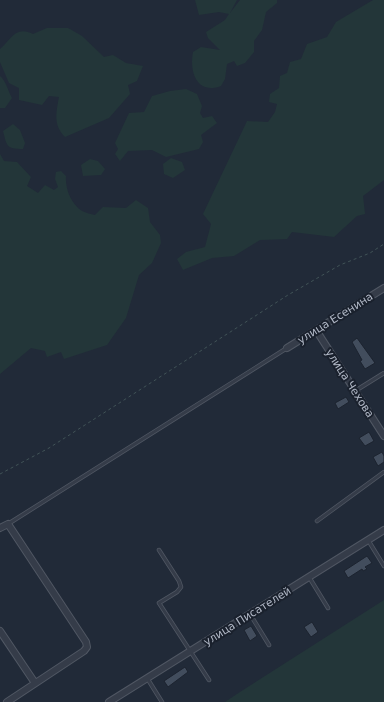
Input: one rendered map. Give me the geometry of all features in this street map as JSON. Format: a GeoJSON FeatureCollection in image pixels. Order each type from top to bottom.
{"type":"FeatureCollection","features":[{"type":"Feature","properties":{"kind":"street","name":"улица Есенина"},"geometry":{"type":"LineString","coordinates":[[287,348],[384,288]]}},
{"type":"Feature","properties":{"kind":"street","name":"улица Чехова"},"geometry":{"type":"LineString","coordinates":[[316,330],[384,436]]}},
{"type":"Feature","properties":{"kind":"street"},"geometry":{"type":"LineString","coordinates":[[0,528],[8,524],[86,642],[87,647],[84,651],[6,702]]}},
{"type":"Feature","properties":{"kind":"street","name":"улица Писателей"},"geometry":{"type":"LineString","coordinates":[[109,702],[384,530]]}},
{"type":"Feature","properties":{"kind":"street"},"geometry":{"type":"LineString","coordinates":[[0,631],[35,683]]}},
{"type":"Feature","properties":{"kind":"lane"},"geometry":{"type":"LineString","coordinates":[[8,524],[287,348]]}},
{"type":"Feature","properties":{"kind":"lane"},"geometry":{"type":"LineString","coordinates":[[355,391],[384,373]]}},
{"type":"Feature","properties":{"kind":"lane"},"geometry":{"type":"LineString","coordinates":[[317,521],[384,472]]}},
{"type":"Feature","properties":{"kind":"lane"},"geometry":{"type":"LineString","coordinates":[[368,540],[384,566]]}},
{"type":"Feature","properties":{"kind":"lane"},"geometry":{"type":"LineString","coordinates":[[158,550],[180,581],[181,587],[177,592],[160,603],[209,680]]}},
{"type":"Feature","properties":{"kind":"lane"},"geometry":{"type":"LineString","coordinates":[[309,577],[328,608]]}},
{"type":"Feature","properties":{"kind":"lane"},"geometry":{"type":"LineString","coordinates":[[250,614],[268,645]]}},
{"type":"Feature","properties":{"kind":"lane"},"geometry":{"type":"LineString","coordinates":[[147,678],[162,702]]}},
{"type":"Feature","properties":{"kind":"path"},"geometry":{"type":"LineString","coordinates":[[0,474],[49,448],[288,295],[340,265],[370,253],[384,244]]}},
{"type":"Feature","properties":{"kind":"shaded area"},"geometry":{"type":"Polygon","coordinates":[[[195,0],[237,0],[230,13],[240,0],[277,0],[277,3],[266,12],[262,30],[254,41],[254,52],[245,63],[237,66],[234,61],[227,64],[225,79],[221,86],[213,88],[206,87],[196,80],[192,67],[192,60],[193,52],[201,47],[220,50],[208,38],[206,32],[225,20],[229,14],[219,12],[199,15],[195,0]]]}},
{"type":"Feature","properties":{"kind":"shaded area"},"geometry":{"type":"Polygon","coordinates":[[[373,0],[384,0],[384,180],[363,196],[365,214],[357,216],[334,237],[292,232],[287,239],[260,240],[234,256],[212,258],[183,270],[177,259],[186,252],[205,247],[211,224],[203,214],[247,121],[268,122],[275,112],[277,104],[269,102],[270,94],[279,88],[280,76],[287,73],[290,62],[301,59],[307,44],[327,37],[336,22],[373,0]]]}},
{"type":"Feature","properties":{"kind":"shaded area"},"geometry":{"type":"Polygon","coordinates":[[[47,28],[68,28],[82,36],[104,57],[113,55],[126,63],[143,66],[137,81],[128,85],[130,94],[109,118],[65,137],[59,128],[56,118],[59,97],[49,96],[42,105],[19,100],[19,88],[9,83],[0,62],[0,49],[18,32],[22,31],[33,34],[47,28]]]}},
{"type":"Feature","properties":{"kind":"shaded area"},"geometry":{"type":"Polygon","coordinates":[[[0,76],[12,98],[5,108],[0,108],[0,76]]]}},
{"type":"Feature","properties":{"kind":"shaded area"},"geometry":{"type":"Polygon","coordinates":[[[186,89],[197,94],[202,106],[200,113],[203,118],[212,116],[217,123],[201,135],[203,142],[199,149],[166,157],[152,150],[128,151],[120,161],[115,154],[118,149],[115,143],[129,113],[144,112],[152,96],[170,91],[186,89]]]}},
{"type":"Feature","properties":{"kind":"shaded area"},"geometry":{"type":"Polygon","coordinates":[[[13,124],[20,130],[25,143],[23,149],[8,146],[3,131],[13,124]]]}},
{"type":"Feature","properties":{"kind":"shaded area"},"geometry":{"type":"Polygon","coordinates":[[[0,154],[4,161],[17,162],[31,177],[27,186],[38,193],[45,185],[54,190],[58,187],[55,179],[56,172],[61,171],[66,176],[68,191],[72,200],[82,211],[95,215],[103,207],[126,208],[136,200],[148,208],[150,222],[160,235],[161,243],[152,263],[139,275],[126,318],[107,345],[64,359],[61,352],[47,357],[45,351],[31,348],[0,374],[0,154]]]}},
{"type":"Feature","properties":{"kind":"shaded area"},"geometry":{"type":"Polygon","coordinates":[[[171,158],[182,162],[185,170],[173,178],[164,174],[163,164],[171,158]]]}},
{"type":"Feature","properties":{"kind":"shaded area"},"geometry":{"type":"Polygon","coordinates":[[[90,159],[98,161],[105,169],[101,175],[83,176],[81,165],[90,159]]]}},
{"type":"Feature","properties":{"kind":"shaded area"},"geometry":{"type":"Polygon","coordinates":[[[384,600],[384,702],[225,702],[240,692],[384,600]]]}},
{"type":"Feature","properties":{"kind":"building"},"geometry":{"type":"Polygon","coordinates":[[[357,338],[375,363],[365,369],[360,361],[362,360],[352,342],[357,338]]]}},
{"type":"Feature","properties":{"kind":"building"},"geometry":{"type":"Polygon","coordinates":[[[346,397],[349,402],[338,409],[335,403],[346,397]]]}},
{"type":"Feature","properties":{"kind":"building"},"geometry":{"type":"Polygon","coordinates":[[[369,432],[374,441],[365,446],[359,438],[369,432]]]}},
{"type":"Feature","properties":{"kind":"building"},"geometry":{"type":"Polygon","coordinates":[[[382,452],[384,462],[378,466],[373,457],[382,452]]]}},
{"type":"Feature","properties":{"kind":"building"},"geometry":{"type":"Polygon","coordinates":[[[367,556],[372,563],[365,567],[367,569],[363,571],[362,569],[348,578],[344,571],[367,556]]]}},
{"type":"Feature","properties":{"kind":"building"},"geometry":{"type":"Polygon","coordinates":[[[312,622],[318,632],[311,637],[304,627],[312,622]]]}},
{"type":"Feature","properties":{"kind":"building"},"geometry":{"type":"Polygon","coordinates":[[[251,626],[257,636],[250,641],[244,630],[251,626]]]}},
{"type":"Feature","properties":{"kind":"building"},"geometry":{"type":"Polygon","coordinates":[[[185,667],[188,672],[168,687],[164,681],[185,667]]]}}]}
